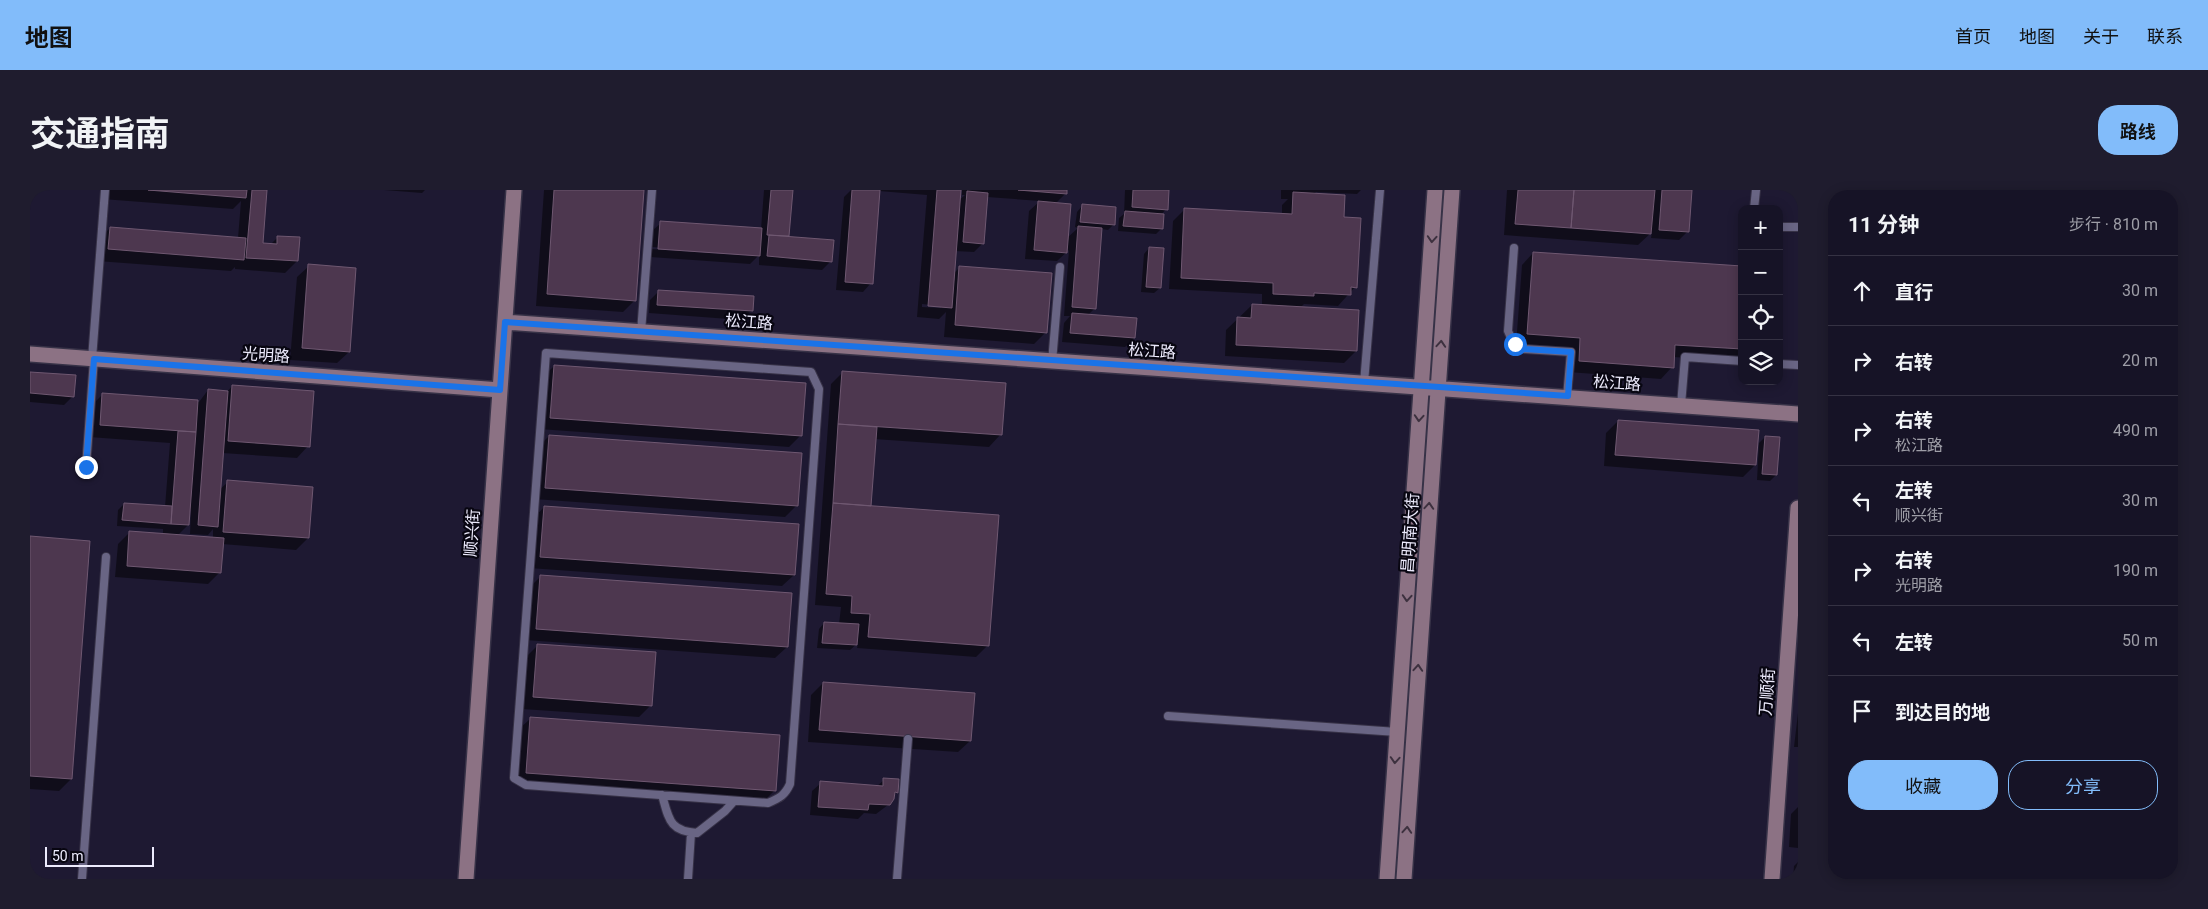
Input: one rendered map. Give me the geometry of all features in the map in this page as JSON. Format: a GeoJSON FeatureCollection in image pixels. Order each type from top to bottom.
{"type":"FeatureCollection","features":[{"type":"Feature","properties":{"kind":"street","name":"顺兴街"},"geometry":{"type":"LineString","coordinates":[[466,879],[514,190]]}},
{"type":"Feature","properties":{"kind":"street","name":"昌明南大街"},"geometry":{"type":"LineString","coordinates":[[1387,879],[1435,190]]}},
{"type":"Feature","properties":{"kind":"street","name":"昌明南大街"},"geometry":{"type":"LineString","coordinates":[[1404,879],[1452,190]]}},
{"type":"Feature","properties":{"kind":"street","name":"松江路"},"geometry":{"type":"LineString","coordinates":[[505,322],[1052,362],[1568,396],[1798,414]]}},
{"type":"Feature","properties":{"kind":"street","name":"光明路"},"geometry":{"type":"LineString","coordinates":[[30,354],[500,390]]}},
{"type":"Feature","properties":{"kind":"street","name":"万顺街"},"geometry":{"type":"LineString","coordinates":[[1772,879],[1798,508]]}},
{"type":"Feature","properties":{"kind":"lane"},"geometry":{"type":"LineString","coordinates":[[86,467],[105,190]]}},
{"type":"Feature","properties":{"kind":"lane"},"geometry":{"type":"LineString","coordinates":[[641,332],[652,190]]}},
{"type":"Feature","properties":{"kind":"lane"},"geometry":{"type":"LineString","coordinates":[[1364,383],[1380,190]]}},
{"type":"Feature","properties":{"kind":"lane"},"geometry":{"type":"LineString","coordinates":[[1754,205],[1756,190]]}},
{"type":"Feature","properties":{"kind":"lane"},"geometry":{"type":"LineString","coordinates":[[1783,226],[1798,227]]}},
{"type":"Feature","properties":{"kind":"lane"},"geometry":{"type":"LineString","coordinates":[[1514,248],[1508,331],[1515,344],[1524,349],[1571,352],[1568,396]]}},
{"type":"Feature","properties":{"kind":"lane"},"geometry":{"type":"LineString","coordinates":[[1052,362],[1060,267]]}},
{"type":"Feature","properties":{"kind":"lane"},"geometry":{"type":"LineString","coordinates":[[546,353],[811,372],[819,389],[790,784],[786,794],[768,803],[734,800],[526,785],[514,778],[546,353]]}},
{"type":"Feature","properties":{"kind":"lane"},"geometry":{"type":"LineString","coordinates":[[1681,405],[1684,357],[1738,361]]}},
{"type":"Feature","properties":{"kind":"lane"},"geometry":{"type":"LineString","coordinates":[[1783,364],[1798,365]]}},
{"type":"Feature","properties":{"kind":"lane"},"geometry":{"type":"LineString","coordinates":[[82,879],[106,557]]}},
{"type":"Feature","properties":{"kind":"lane"},"geometry":{"type":"LineString","coordinates":[[1168,716],[1397,732]]}},
{"type":"Feature","properties":{"kind":"lane"},"geometry":{"type":"LineString","coordinates":[[897,879],[908,738]]}},
{"type":"Feature","properties":{"kind":"lane"},"geometry":{"type":"LineString","coordinates":[[662,795],[673,826],[684,833],[697,833],[712,822],[734,800]]}},
{"type":"Feature","properties":{"kind":"lane"},"geometry":{"type":"LineString","coordinates":[[688,879],[691,833]]}},
{"type":"Feature","properties":{"kind":"building"},"geometry":{"type":"Polygon","coordinates":[[[148,190],[247,190],[246,198],[148,190]]]}},
{"type":"Feature","properties":{"kind":"building"},"geometry":{"type":"Polygon","coordinates":[[[252,190],[267,190],[263,243],[277,244],[277,236],[300,237],[298,261],[246,258],[252,190]]]}},
{"type":"Feature","properties":{"kind":"building"},"geometry":{"type":"Polygon","coordinates":[[[554,190],[644,190],[636,301],[547,294],[554,190]]]}},
{"type":"Feature","properties":{"kind":"building"},"geometry":{"type":"Polygon","coordinates":[[[771,190],[793,190],[789,236],[767,235],[771,190]]]}},
{"type":"Feature","properties":{"kind":"building"},"geometry":{"type":"Polygon","coordinates":[[[852,190],[880,190],[873,284],[845,282],[852,190]]]}},
{"type":"Feature","properties":{"kind":"building"},"geometry":{"type":"Polygon","coordinates":[[[937,190],[961,190],[952,308],[928,306],[937,190]]]}},
{"type":"Feature","properties":{"kind":"building"},"geometry":{"type":"Polygon","coordinates":[[[1018,190],[1067,190],[1067,194],[1018,190]]]}},
{"type":"Feature","properties":{"kind":"building"},"geometry":{"type":"Polygon","coordinates":[[[1133,190],[1169,190],[1168,210],[1132,207],[1133,190]]]}},
{"type":"Feature","properties":{"kind":"building"},"geometry":{"type":"Polygon","coordinates":[[[1518,190],[1574,190],[1571,228],[1515,224],[1518,190]]]}},
{"type":"Feature","properties":{"kind":"building"},"geometry":{"type":"Polygon","coordinates":[[[1574,190],[1655,190],[1651,234],[1571,228],[1574,190]]]}},
{"type":"Feature","properties":{"kind":"building"},"geometry":{"type":"Polygon","coordinates":[[[1662,190],[1692,190],[1689,232],[1659,230],[1662,190]]]}},
{"type":"Feature","properties":{"kind":"building"},"geometry":{"type":"Polygon","coordinates":[[[967,191],[988,193],[984,244],[963,242],[967,191]]]}},
{"type":"Feature","properties":{"kind":"building"},"geometry":{"type":"Polygon","coordinates":[[[1293,192],[1345,195],[1344,217],[1361,218],[1357,288],[1351,287],[1351,295],[1314,293],[1314,296],[1273,294],[1273,283],[1181,278],[1184,208],[1292,214],[1293,192]]]}},
{"type":"Feature","properties":{"kind":"building"},"geometry":{"type":"Polygon","coordinates":[[[1038,201],[1071,204],[1067,253],[1034,250],[1038,201]]]}},
{"type":"Feature","properties":{"kind":"building"},"geometry":{"type":"Polygon","coordinates":[[[1082,204],[1116,207],[1115,225],[1080,222],[1082,204]]]}},
{"type":"Feature","properties":{"kind":"building"},"geometry":{"type":"Polygon","coordinates":[[[1125,211],[1164,214],[1163,229],[1123,226],[1125,211]]]}},
{"type":"Feature","properties":{"kind":"building"},"geometry":{"type":"Polygon","coordinates":[[[660,221],[762,228],[760,256],[658,249],[660,221]]]}},
{"type":"Feature","properties":{"kind":"building"},"geometry":{"type":"Polygon","coordinates":[[[1078,226],[1102,228],[1096,309],[1072,307],[1078,226]]]}},
{"type":"Feature","properties":{"kind":"building"},"geometry":{"type":"Polygon","coordinates":[[[110,227],[246,238],[244,260],[108,249],[110,227]]]}},
{"type":"Feature","properties":{"kind":"building"},"geometry":{"type":"Polygon","coordinates":[[[769,235],[834,240],[832,262],[767,256],[769,235]]]}},
{"type":"Feature","properties":{"kind":"building"},"geometry":{"type":"Polygon","coordinates":[[[1149,247],[1164,248],[1161,288],[1146,287],[1149,247]]]}},
{"type":"Feature","properties":{"kind":"building"},"geometry":{"type":"Polygon","coordinates":[[[1533,252],[1738,266],[1738,349],[1675,345],[1674,368],[1579,361],[1580,338],[1527,334],[1533,252]]]}},
{"type":"Feature","properties":{"kind":"building"},"geometry":{"type":"Polygon","coordinates":[[[308,264],[356,268],[350,352],[302,348],[308,264]]]}},
{"type":"Feature","properties":{"kind":"building"},"geometry":{"type":"Polygon","coordinates":[[[959,266],[1052,273],[1047,333],[955,325],[959,266]]]}},
{"type":"Feature","properties":{"kind":"building"},"geometry":{"type":"Polygon","coordinates":[[[658,290],[754,296],[753,311],[657,305],[658,290]]]}},
{"type":"Feature","properties":{"kind":"building"},"geometry":{"type":"Polygon","coordinates":[[[1252,304],[1359,310],[1357,351],[1236,345],[1237,317],[1251,318],[1252,304]]]}},
{"type":"Feature","properties":{"kind":"building"},"geometry":{"type":"Polygon","coordinates":[[[1072,313],[1137,318],[1135,338],[1070,333],[1072,313]]]}},
{"type":"Feature","properties":{"kind":"building"},"geometry":{"type":"Polygon","coordinates":[[[554,365],[806,383],[802,436],[550,418],[554,365]]]}},
{"type":"Feature","properties":{"kind":"building"},"geometry":{"type":"Polygon","coordinates":[[[842,371],[1006,383],[1002,435],[838,424],[842,371]]]}},
{"type":"Feature","properties":{"kind":"building"},"geometry":{"type":"Polygon","coordinates":[[[30,372],[76,375],[74,397],[30,393],[30,372]]]}},
{"type":"Feature","properties":{"kind":"building"},"geometry":{"type":"Polygon","coordinates":[[[232,385],[314,391],[310,447],[228,441],[232,385]]]}},
{"type":"Feature","properties":{"kind":"building"},"geometry":{"type":"Polygon","coordinates":[[[208,389],[228,391],[218,527],[198,525],[208,389]]]}},
{"type":"Feature","properties":{"kind":"building"},"geometry":{"type":"Polygon","coordinates":[[[102,393],[198,400],[196,432],[100,425],[102,393]]]}},
{"type":"Feature","properties":{"kind":"building"},"geometry":{"type":"Polygon","coordinates":[[[1618,420],[1759,430],[1756,465],[1615,455],[1618,420]]]}},
{"type":"Feature","properties":{"kind":"building"},"geometry":{"type":"Polygon","coordinates":[[[838,424],[877,427],[871,506],[833,503],[838,424]]]}},
{"type":"Feature","properties":{"kind":"building"},"geometry":{"type":"Polygon","coordinates":[[[178,431],[196,432],[189,525],[171,524],[178,431]]]}},
{"type":"Feature","properties":{"kind":"building"},"geometry":{"type":"Polygon","coordinates":[[[549,435],[802,453],[798,506],[545,488],[549,435]]]}},
{"type":"Feature","properties":{"kind":"building"},"geometry":{"type":"Polygon","coordinates":[[[1765,436],[1780,437],[1777,475],[1762,474],[1765,436]]]}},
{"type":"Feature","properties":{"kind":"building"},"geometry":{"type":"Polygon","coordinates":[[[227,480],[313,487],[309,538],[223,532],[227,480]]]}},
{"type":"Feature","properties":{"kind":"building"},"geometry":{"type":"Polygon","coordinates":[[[124,503],[172,506],[171,524],[122,520],[124,503]]]}},
{"type":"Feature","properties":{"kind":"building"},"geometry":{"type":"Polygon","coordinates":[[[833,503],[999,515],[989,646],[868,637],[870,614],[851,613],[852,596],[826,594],[833,503]]]}},
{"type":"Feature","properties":{"kind":"building"},"geometry":{"type":"Polygon","coordinates":[[[544,506],[799,524],[795,575],[540,557],[544,506]]]}},
{"type":"Feature","properties":{"kind":"building"},"geometry":{"type":"Polygon","coordinates":[[[129,531],[224,538],[221,573],[127,566],[129,531]]]}},
{"type":"Feature","properties":{"kind":"building"},"geometry":{"type":"Polygon","coordinates":[[[30,536],[90,541],[72,779],[30,776],[30,536]]]}},
{"type":"Feature","properties":{"kind":"building"},"geometry":{"type":"Polygon","coordinates":[[[540,575],[792,593],[788,647],[536,629],[540,575]]]}},
{"type":"Feature","properties":{"kind":"building"},"geometry":{"type":"Polygon","coordinates":[[[824,622],[859,624],[857,645],[822,643],[824,622]]]}},
{"type":"Feature","properties":{"kind":"building"},"geometry":{"type":"Polygon","coordinates":[[[537,644],[656,652],[652,706],[533,697],[537,644]]]}},
{"type":"Feature","properties":{"kind":"building"},"geometry":{"type":"Polygon","coordinates":[[[823,682],[975,693],[971,741],[819,730],[823,682]]]}},
{"type":"Feature","properties":{"kind":"building"},"geometry":{"type":"Polygon","coordinates":[[[530,717],[780,735],[776,791],[526,773],[530,717]]]}},
{"type":"Feature","properties":{"kind":"building"},"geometry":{"type":"Polygon","coordinates":[[[883,778],[899,779],[898,793],[895,792],[894,799],[890,805],[869,804],[868,810],[818,807],[820,781],[883,786],[883,778]]]}},
{"type":"Feature","properties":{"kind":"route"},"geometry":{"type":"LineString","coordinates":[[86,467],[94,359],[500,390],[505,322],[1112,366],[1568,396],[1571,352],[1524,349],[1515,344]]}}]}
